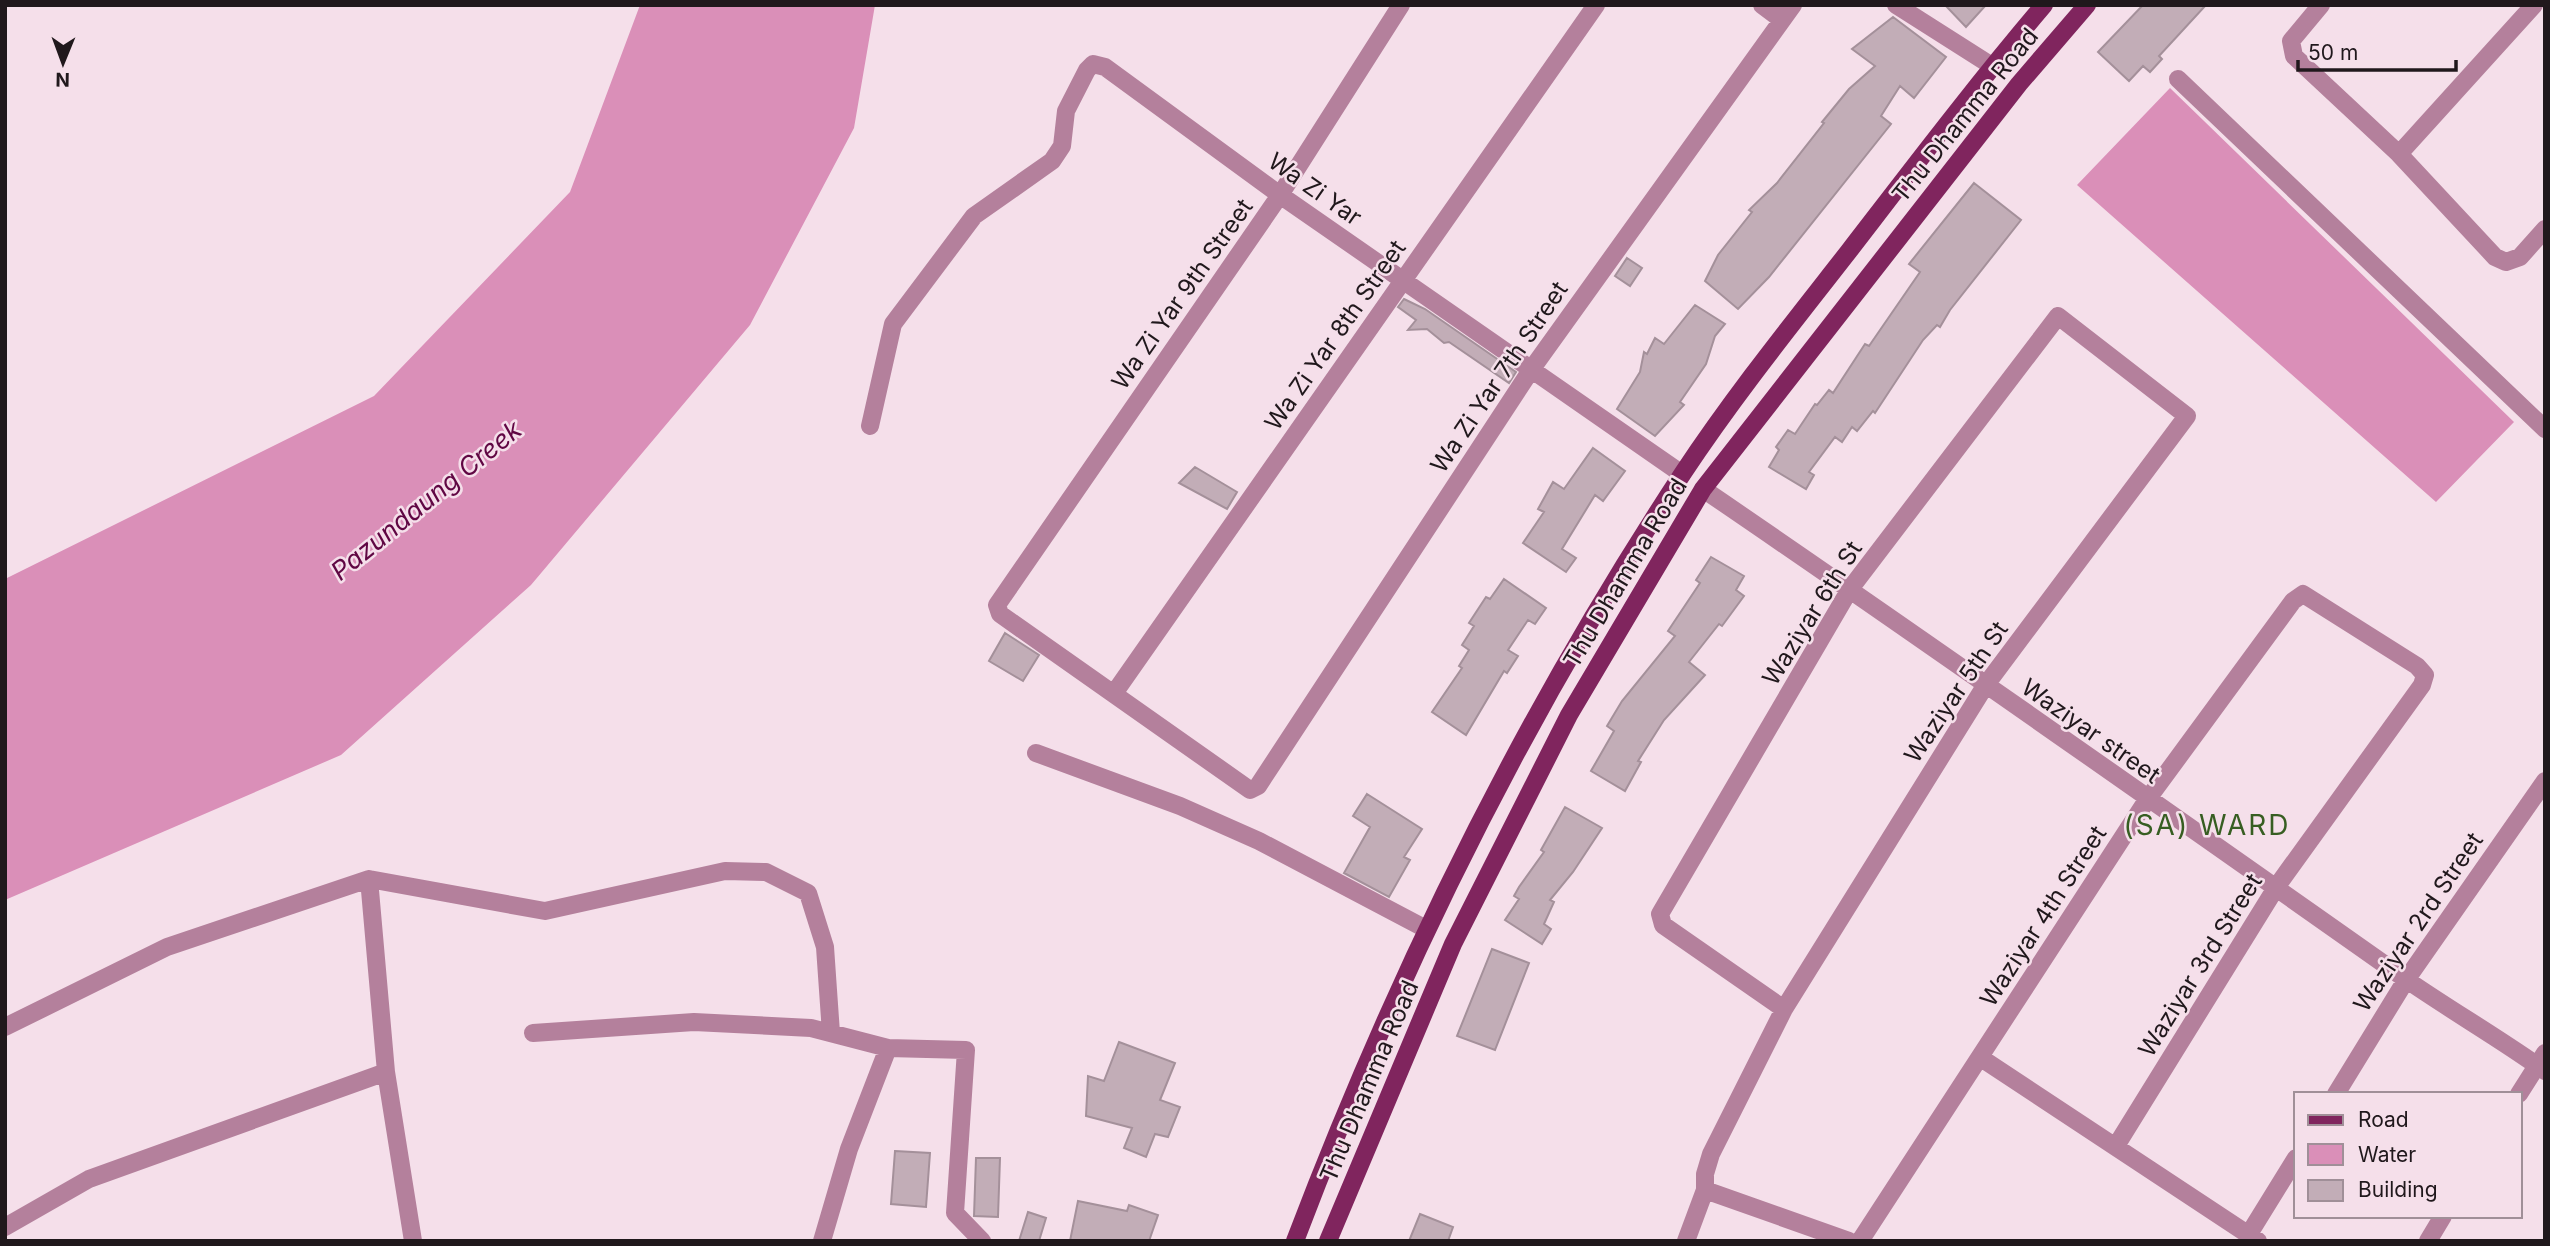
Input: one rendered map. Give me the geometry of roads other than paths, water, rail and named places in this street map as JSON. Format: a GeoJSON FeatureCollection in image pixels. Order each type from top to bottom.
{"type":"FeatureCollection","features":[{"type":"Feature","properties":{"kind":"main road","name":"Thu Dhamma Road"},"geometry":{"type":"LineString","coordinates":[[1295,1241],[1359,1083],[1426,929],[1550,690],[1682,474],[1736,395],[1992,66],[2044,5]]}},
{"type":"Feature","properties":{"kind":"main road","name":"Thu Dhamma Road"},"geometry":{"type":"LineString","coordinates":[[1328,1241],[1453,944],[1563,727],[1703,489],[2011,94],[2087,5]]}},
{"type":"Feature","properties":{"kind":"main road","name":"Waziyar street"},"geometry":{"type":"LineString","coordinates":[[1682,474],[1703,489]]}},
{"type":"Feature","properties":{"kind":"street","name":"Wa Zi Yar 9th Street"},"geometry":{"type":"LineString","coordinates":[[1115,692],[1000,614],[997,605],[1280,195],[1401,5]]}},
{"type":"Feature","properties":{"kind":"street","name":"Wa Zi Yar 8th Street"},"geometry":{"type":"LineString","coordinates":[[1115,692],[1596,5]]}},
{"type":"Feature","properties":{"kind":"street"},"geometry":{"type":"LineString","coordinates":[[1762,5],[1782,20]]}},
{"type":"Feature","properties":{"kind":"street","name":"Wa Zi Yar 7th Street"},"geometry":{"type":"LineString","coordinates":[[1115,692],[1250,790],[1258,786],[1531,370],[1793,5]]}},
{"type":"Feature","properties":{"kind":"street"},"geometry":{"type":"LineString","coordinates":[[1896,5],[1992,66]]}},
{"type":"Feature","properties":{"kind":"street"},"geometry":{"type":"LineString","coordinates":[[2321,5],[2291,41],[2294,56],[2399,154],[2495,257],[2506,262],[2520,257],[2545,229]]}},
{"type":"Feature","properties":{"kind":"street"},"geometry":{"type":"LineString","coordinates":[[2399,154],[2534,5]]}},
{"type":"Feature","properties":{"kind":"street","name":"Wa Zi Yar"},"geometry":{"type":"LineString","coordinates":[[870,426],[893,324],[974,216],[1052,161],[1062,145],[1066,111],[1087,70],[1093,64],[1105,67],[1280,195],[1682,474]]}},
{"type":"Feature","properties":{"kind":"street"},"geometry":{"type":"LineString","coordinates":[[2178,79],[2545,429]]}},
{"type":"Feature","properties":{"kind":"street","name":"Waziyar 6th St"},"geometry":{"type":"LineString","coordinates":[[1784,1009],[1663,925],[1660,914],[1850,589],[2058,316],[2187,416]]}},
{"type":"Feature","properties":{"kind":"street","name":"Waziyar 5th St"},"geometry":{"type":"LineString","coordinates":[[1686,1241],[1705,1190],[1705,1174],[1711,1154],[1784,1009],[1984,686],[2187,416]]}},
{"type":"Feature","properties":{"kind":"street","name":"Waziyar street"},"geometry":{"type":"LineString","coordinates":[[1703,489],[1850,589],[2147,800],[2277,886],[2406,979],[2542,1063]]}},
{"type":"Feature","properties":{"kind":"street","name":"Waziyar 4th Street"},"geometry":{"type":"LineString","coordinates":[[1860,1241],[2147,800],[2293,601],[2303,594],[2417,666],[2425,676]]}},
{"type":"Feature","properties":{"kind":"street","name":"Waziyar 3rd Street"},"geometry":{"type":"LineString","coordinates":[[2116,1146],[2277,886],[2422,685],[2425,676]]}},
{"type":"Feature","properties":{"kind":"street"},"geometry":{"type":"LineString","coordinates":[[1036,753],[1180,806],[1259,841],[1426,929]]}},
{"type":"Feature","properties":{"kind":"street","name":"Waziyar 2rd Street"},"geometry":{"type":"LineString","coordinates":[[2337,1092],[2406,979],[2545,781]]}},
{"type":"Feature","properties":{"kind":"street"},"geometry":{"type":"LineString","coordinates":[[5,1027],[167,947],[369,879],[545,911],[725,871],[766,872],[808,893],[825,947],[831,1033]]}},
{"type":"Feature","properties":{"kind":"street"},"geometry":{"type":"LineString","coordinates":[[369,879],[386,1072],[414,1241]]}},
{"type":"Feature","properties":{"kind":"street"},"geometry":{"type":"LineString","coordinates":[[533,1032],[694,1022],[811,1028],[888,1048],[966,1050],[955,1213],[982,1241]]}},
{"type":"Feature","properties":{"kind":"street"},"geometry":{"type":"LineString","coordinates":[[822,1241],[849,1149],[888,1048]]}},
{"type":"Feature","properties":{"kind":"street"},"geometry":{"type":"LineString","coordinates":[[1981,1058],[2253,1238],[2294,1162]]}},
{"type":"Feature","properties":{"kind":"street"},"geometry":{"type":"LineString","coordinates":[[2520,1092],[2542,1063]]}},
{"type":"Feature","properties":{"kind":"street"},"geometry":{"type":"LineString","coordinates":[[5,1227],[89,1179],[386,1072]]}},
{"type":"Feature","properties":{"kind":"street"},"geometry":{"type":"LineString","coordinates":[[1705,1190],[1849,1241]]}},
{"type":"Feature","properties":{"kind":"street"},"geometry":{"type":"LineString","coordinates":[[2428,1241],[2442,1218]]}},
{"type":"Feature","properties":{"kind":"water","name":"Pazundaung Creek"},"geometry":{"type":"Polygon","coordinates":[[[640,5],[875,5],[854,128],[750,325],[531,585],[341,755],[5,900],[5,579],[374,396],[570,192],[640,5]]]}},
{"type":"Feature","properties":{"kind":"water"},"geometry":{"type":"Polygon","coordinates":[[[2170,88],[2514,422],[2436,502],[2077,185],[2170,88]]]}},
{"type":"Feature","properties":{"kind":"district","name":"(SA) WARD"},"geometry":{"type":"Point","coordinates":[2207,825]}}]}
